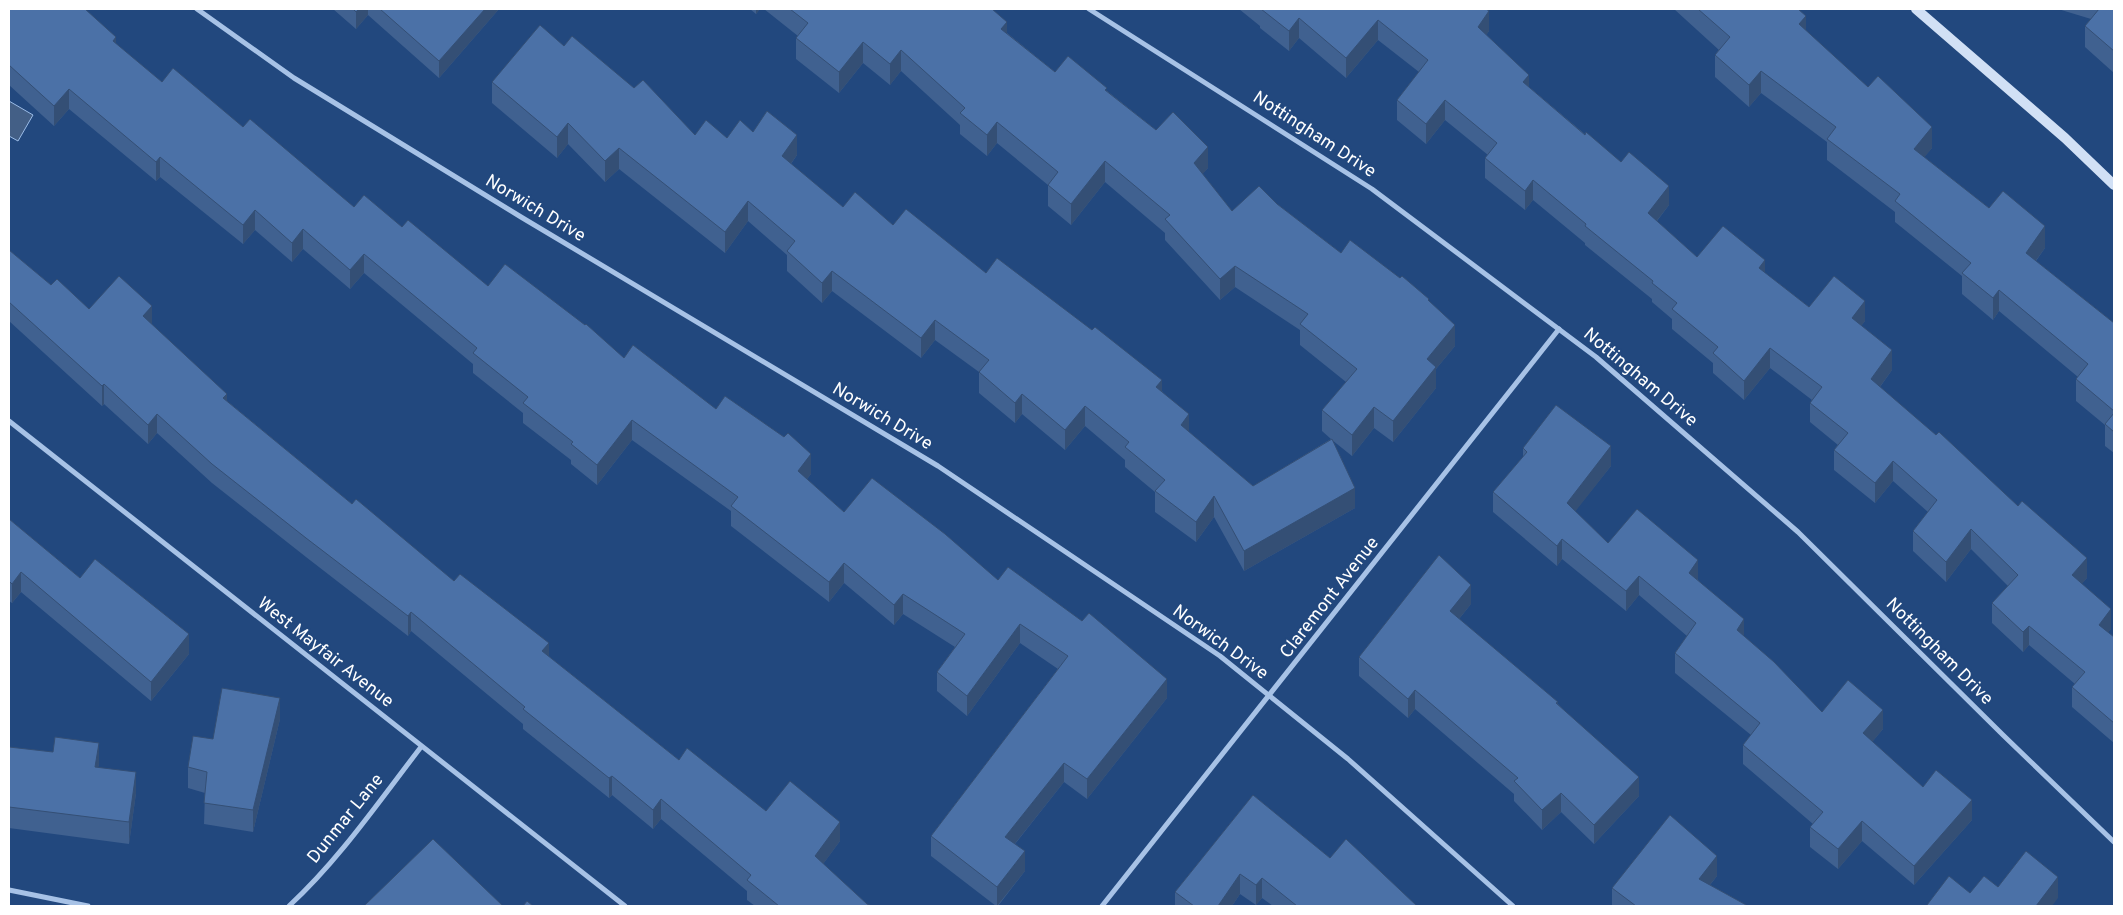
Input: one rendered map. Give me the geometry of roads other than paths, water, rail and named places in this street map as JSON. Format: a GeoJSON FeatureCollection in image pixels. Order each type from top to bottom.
{"type":"FeatureCollection","features":[{"type":"Feature","properties":{"kind":"street","name":"Norwich Drive"},"geometry":{"type":"LineString","coordinates":[[197,9],[294,78],[512,212],[938,466],[1220,656],[1348,759],[1513,906]]}},
{"type":"Feature","properties":{"kind":"street","name":"Nottingham Drive"},"geometry":{"type":"LineString","coordinates":[[1089,9],[1372,190],[1559,329],[1618,376],[1798,532],[2114,842]]}},
{"type":"Feature","properties":{"kind":"street"},"geometry":{"type":"LineString","coordinates":[[1916,9],[2065,138],[2114,185]]}},
{"type":"Feature","properties":{"kind":"street","name":"Claremont Avenue"},"geometry":{"type":"LineString","coordinates":[[1102,906],[1559,329]]}},
{"type":"Feature","properties":{"kind":"street","name":"West Mayfair Avenue"},"geometry":{"type":"LineString","coordinates":[[9,421],[625,906]]}},
{"type":"Feature","properties":{"kind":"street","name":"Dunmar Lane"},"geometry":{"type":"LineString","coordinates":[[289,906],[302,895],[422,747]]}},
{"type":"Feature","properties":{"kind":"street"},"geometry":{"type":"LineString","coordinates":[[9,890],[88,906]]}},
{"type":"Feature","properties":{"kind":"water"},"geometry":{"type":"Polygon","coordinates":[[[9,101],[33,115],[18,141],[9,136],[9,101]]]}}]}
